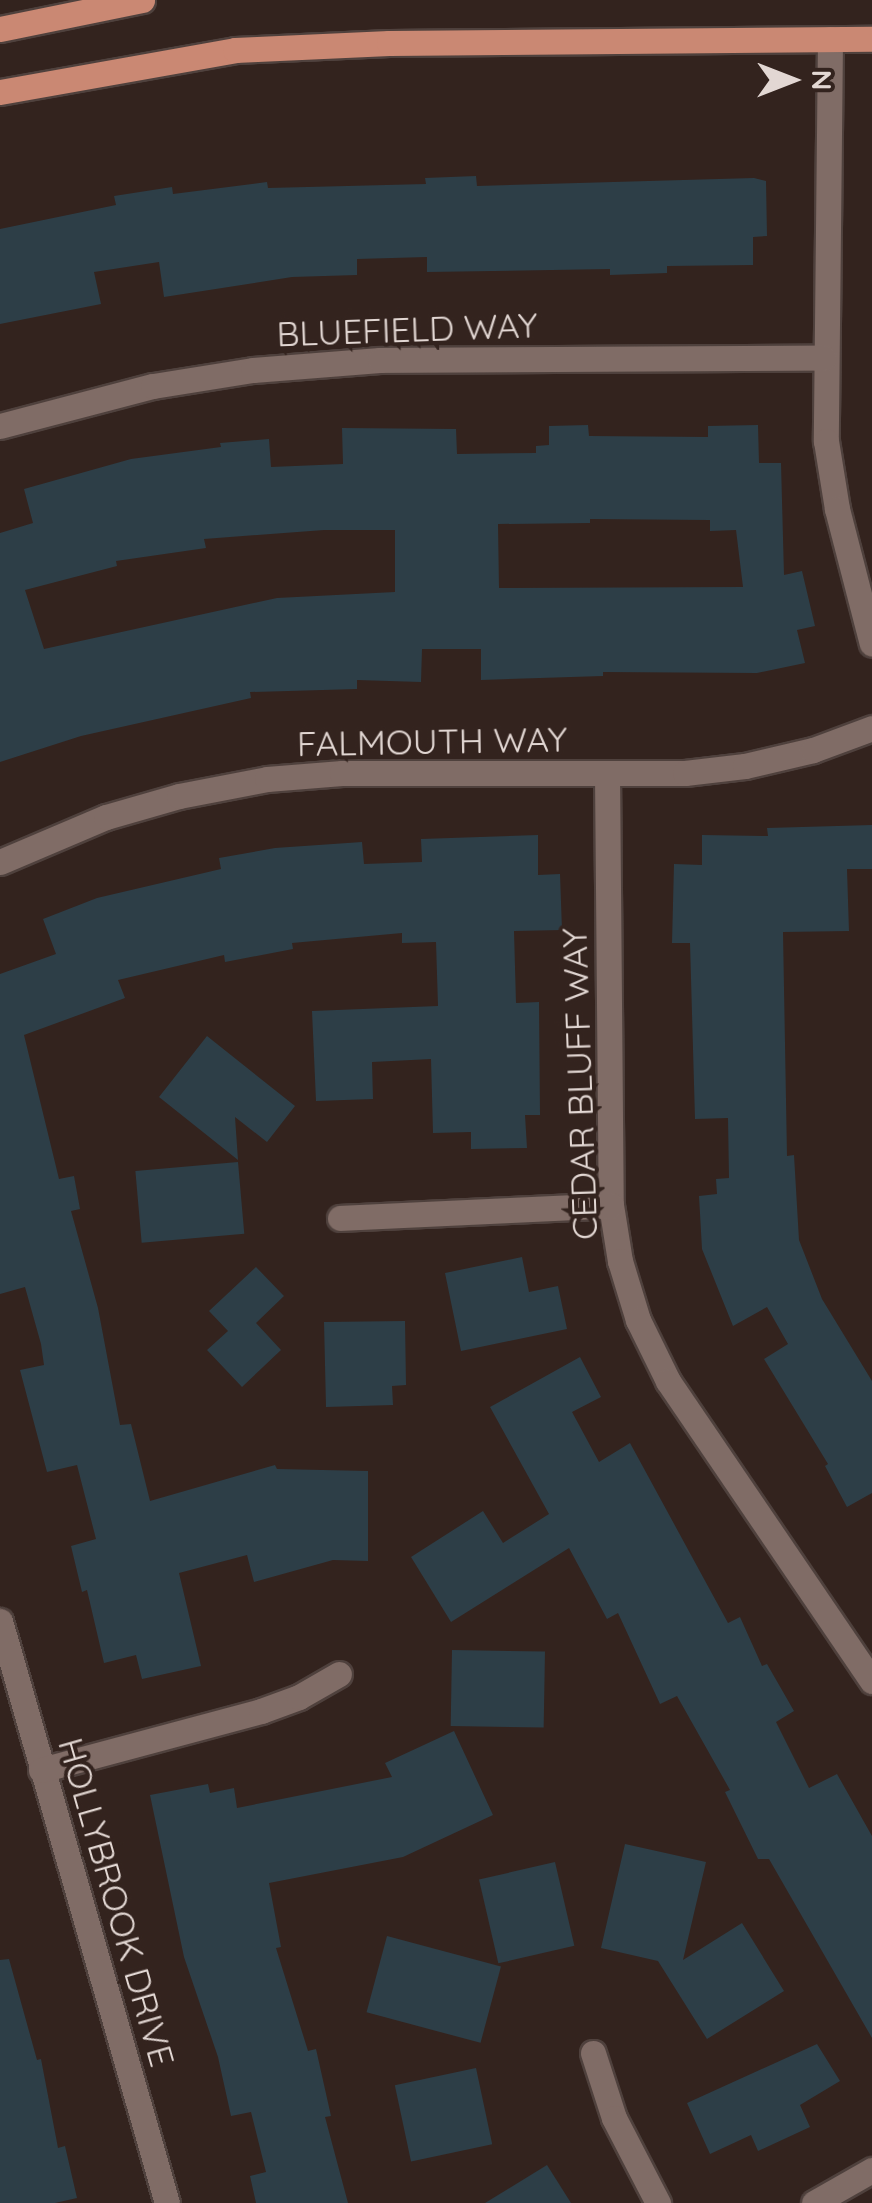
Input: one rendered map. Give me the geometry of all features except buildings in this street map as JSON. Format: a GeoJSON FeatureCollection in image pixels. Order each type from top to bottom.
{"type":"FeatureCollection","features":[{"type":"Feature","properties":{"kind":"main road"},"geometry":{"type":"LineString","coordinates":[[0,29],[142,0]]}},
{"type":"Feature","properties":{"kind":"main road"},"geometry":{"type":"LineString","coordinates":[[0,92],[235,50],[389,43],[872,39]]}},
{"type":"Feature","properties":{"kind":"street"},"geometry":{"type":"LineString","coordinates":[[830,39],[826,441],[837,509],[872,644]]}},
{"type":"Feature","properties":{"kind":"street","name":"BLUEFIELD WAY"},"geometry":{"type":"LineString","coordinates":[[0,426],[153,386],[271,368],[380,360],[824,358]]}},
{"type":"Feature","properties":{"kind":"street","name":"FALMOUTH WAY"},"geometry":{"type":"LineString","coordinates":[[0,862],[106,817],[178,796],[268,780],[342,773],[685,773],[745,766],[813,750],[872,728]]}},
{"type":"Feature","properties":{"kind":"street","name":"CEDAR BLUFF WAY"},"geometry":{"type":"LineString","coordinates":[[607,773],[611,1205],[620,1261],[638,1320],[668,1381],[872,1680]]}},
{"type":"Feature","properties":{"kind":"street"},"geometry":{"type":"LineString","coordinates":[[340,1218],[611,1205]]}},
{"type":"Feature","properties":{"kind":"street","name":"HOLLYBROOK DRIVE"},"geometry":{"type":"LineString","coordinates":[[0,1621],[167,2203]]}},
{"type":"Feature","properties":{"kind":"street"},"geometry":{"type":"LineString","coordinates":[[41,1770],[261,1711],[299,1697],[339,1674]]}},
{"type":"Feature","properties":{"kind":"street"},"geometry":{"type":"LineString","coordinates":[[593,2053],[614,2118],[658,2203]]}},
{"type":"Feature","properties":{"kind":"street"},"geometry":{"type":"LineString","coordinates":[[814,2203],[872,2170]]}}]}
